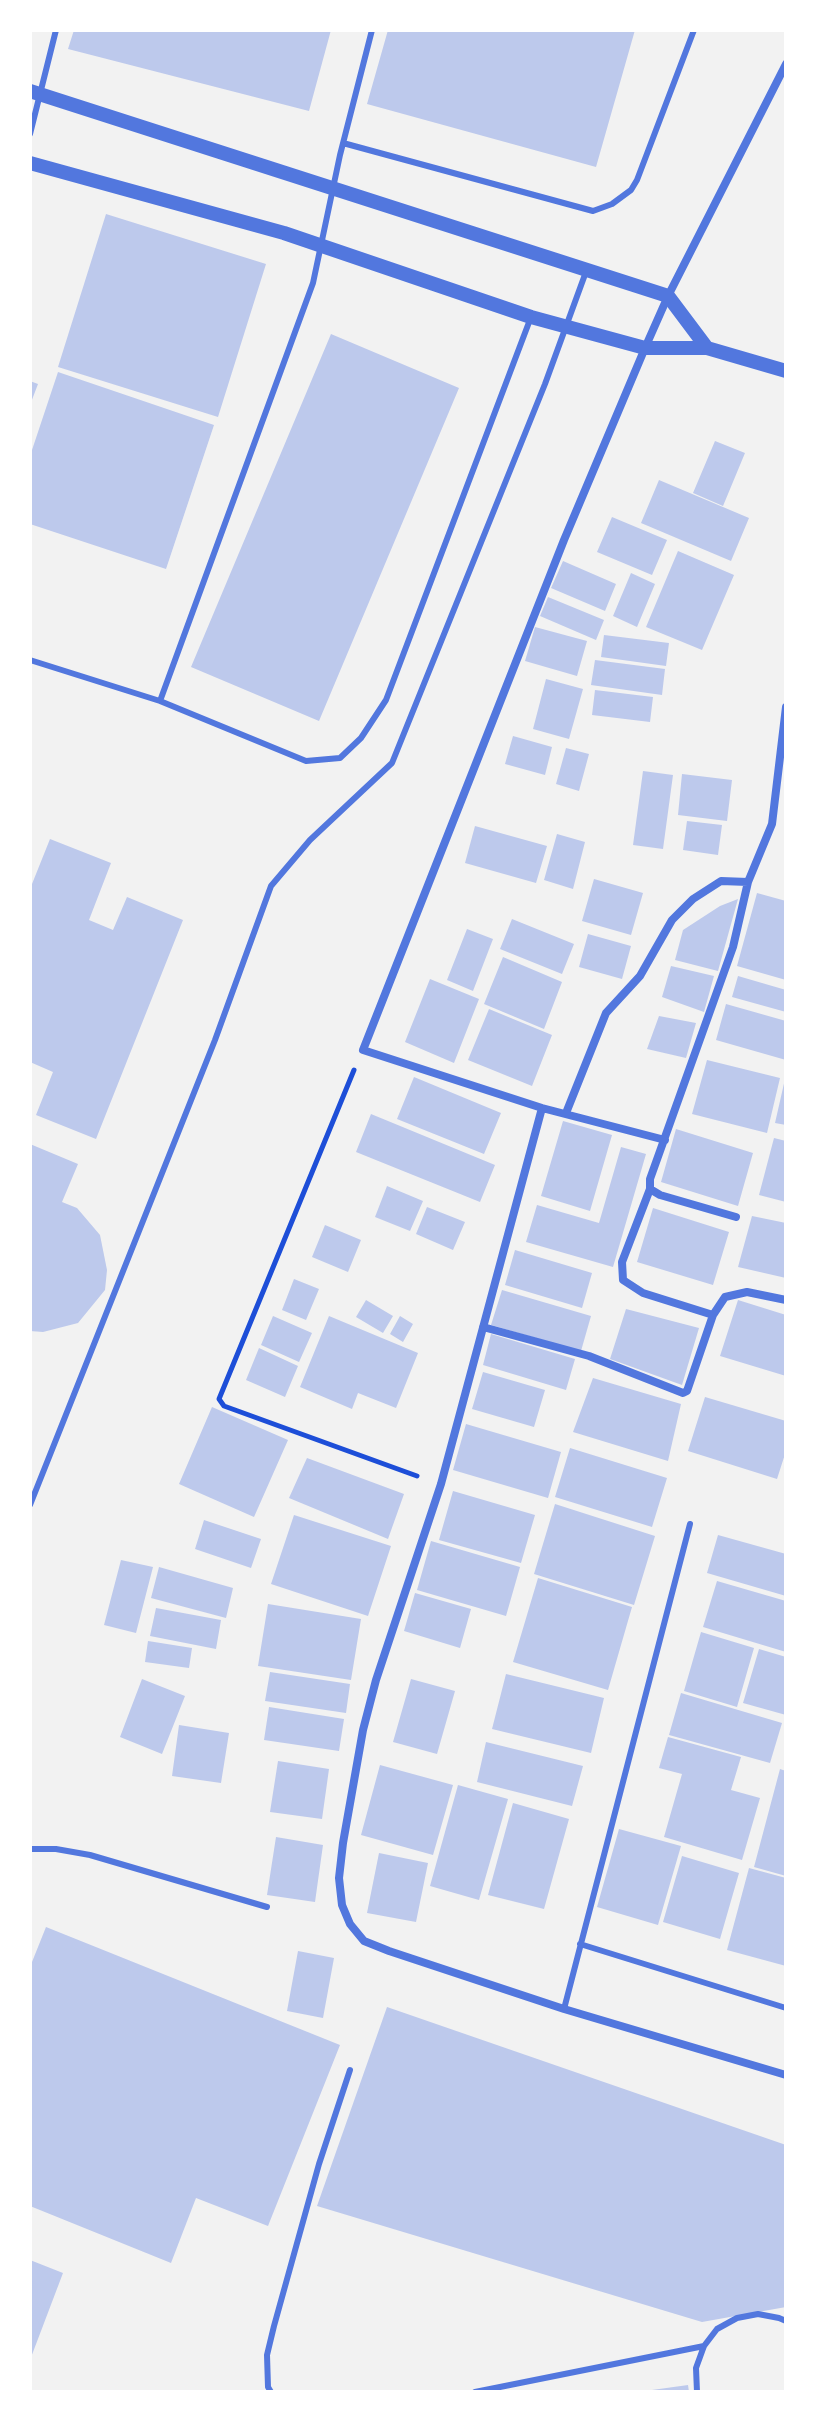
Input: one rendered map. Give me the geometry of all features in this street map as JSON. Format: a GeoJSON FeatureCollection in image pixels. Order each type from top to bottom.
{"type":"FeatureCollection","features":[{"type":"Feature","properties":{"kind":"street"},"geometry":{"type":"LineString","coordinates":[[665,1140],[542,1108],[363,1050],[564,540],[645,348],[668,296],[786,64]]}},
{"type":"Feature","properties":{"kind":"street"},"geometry":{"type":"LineString","coordinates":[[34,92],[668,296],[707,348]]}},
{"type":"Feature","properties":{"kind":"street"},"geometry":{"type":"LineString","coordinates":[[30,163],[321,245],[531,317],[645,348],[707,348],[786,371]]}},
{"type":"Feature","properties":{"kind":"street"},"geometry":{"type":"LineString","coordinates":[[713,1315],[643,1293],[623,1280],[622,1262],[733,947],[748,882],[772,824],[786,707]]}},
{"type":"Feature","properties":{"kind":"street"},"geometry":{"type":"LineString","coordinates":[[566,1113],[606,1013],[640,976],[672,920],[693,899],[721,881],[748,882]]}},
{"type":"Feature","properties":{"kind":"street"},"geometry":{"type":"LineString","coordinates":[[542,1108],[441,1484],[376,1680],[363,1730],[343,1843],[339,1878],[342,1905],[350,1924],[364,1941],[564,2009],[786,2075]]}},
{"type":"Feature","properties":{"kind":"street"},"geometry":{"type":"LineString","coordinates":[[650,1189],[660,1195],[736,1217]]}},
{"type":"Feature","properties":{"kind":"street"},"geometry":{"type":"LineString","coordinates":[[483,1327],[589,1356],[683,1393],[687,1391],[713,1315],[725,1297],[747,1292],[786,1300]]}},
{"type":"Feature","properties":{"kind":"lane"},"geometry":{"type":"LineString","coordinates":[[30,134],[34,92],[56,30]]}},
{"type":"Feature","properties":{"kind":"lane"},"geometry":{"type":"LineString","coordinates":[[160,701],[304,309],[372,30]]}},
{"type":"Feature","properties":{"kind":"lane"},"geometry":{"type":"LineString","coordinates":[[343,143],[593,211],[612,204],[631,190],[637,180],[694,30]]}},
{"type":"Feature","properties":{"kind":"lane"},"geometry":{"type":"LineString","coordinates":[[30,1505],[215,1040],[271,886],[310,840],[392,763],[587,269]]}},
{"type":"Feature","properties":{"kind":"lane"},"geometry":{"type":"LineString","coordinates":[[30,660],[160,701],[306,761],[340,758],[361,738],[386,700],[531,317]]}},
{"type":"Feature","properties":{"kind":"lane"},"geometry":{"type":"LineString","coordinates":[[564,2009],[690,1524]]}},
{"type":"Feature","properties":{"kind":"lane"},"geometry":{"type":"LineString","coordinates":[[30,1849],[56,1849],[90,1855],[267,1907]]}},
{"type":"Feature","properties":{"kind":"lane"},"geometry":{"type":"LineString","coordinates":[[580,1944],[786,2008]]}},
{"type":"Feature","properties":{"kind":"lane"},"geometry":{"type":"LineString","coordinates":[[271,2392],[268,2387],[267,2355],[274,2326],[319,2164],[350,2070]]}},
{"type":"Feature","properties":{"kind":"lane"},"geometry":{"type":"LineString","coordinates":[[697,2392],[696,2368],[704,2346],[717,2329],[737,2318],[758,2314],[786,2321]]}},
{"type":"Feature","properties":{"kind":"lane"},"geometry":{"type":"LineString","coordinates":[[475,2392],[704,2346]]}},
{"type":"Feature","properties":{"kind":"path"},"geometry":{"type":"LineString","coordinates":[[363,1050],[219,1399],[224,1406],[441,1484]]}},
{"type":"Feature","properties":{"kind":"building"},"geometry":{"type":"Polygon","coordinates":[[[74,30],[331,30],[309,111],[68,49],[74,30]]]}},
{"type":"Feature","properties":{"kind":"building"},"geometry":{"type":"Polygon","coordinates":[[[388,30],[635,30],[596,167],[367,104],[388,30]]]}},
{"type":"Feature","properties":{"kind":"building"},"geometry":{"type":"Polygon","coordinates":[[[106,214],[266,264],[218,417],[58,367],[106,214]]]}},
{"type":"Feature","properties":{"kind":"building"},"geometry":{"type":"Polygon","coordinates":[[[331,334],[459,388],[319,721],[191,667],[331,334]]]}},
{"type":"Feature","properties":{"kind":"building"},"geometry":{"type":"Polygon","coordinates":[[[58,372],[214,425],[166,569],[30,524],[30,456],[58,372]]]}},
{"type":"Feature","properties":{"kind":"building"},"geometry":{"type":"Polygon","coordinates":[[[30,381],[38,384],[30,405],[30,381]]]}},
{"type":"Feature","properties":{"kind":"building"},"geometry":{"type":"Polygon","coordinates":[[[715,441],[745,453],[723,506],[693,493],[715,441]]]}},
{"type":"Feature","properties":{"kind":"building"},"geometry":{"type":"Polygon","coordinates":[[[659,480],[749,518],[731,561],[641,523],[659,480]]]}},
{"type":"Feature","properties":{"kind":"building"},"geometry":{"type":"Polygon","coordinates":[[[612,517],[667,540],[652,575],[597,552],[612,517]]]}},
{"type":"Feature","properties":{"kind":"building"},"geometry":{"type":"Polygon","coordinates":[[[678,551],[734,575],[702,650],[646,627],[678,551]]]}},
{"type":"Feature","properties":{"kind":"building"},"geometry":{"type":"Polygon","coordinates":[[[563,561],[616,584],[605,611],[551,588],[563,561]]]}},
{"type":"Feature","properties":{"kind":"building"},"geometry":{"type":"Polygon","coordinates":[[[631,573],[655,584],[637,627],[613,616],[631,573]]]}},
{"type":"Feature","properties":{"kind":"building"},"geometry":{"type":"Polygon","coordinates":[[[548,597],[604,620],[596,640],[540,616],[548,597]]]}},
{"type":"Feature","properties":{"kind":"building"},"geometry":{"type":"Polygon","coordinates":[[[535,627],[587,641],[577,676],[525,661],[535,627]]]}},
{"type":"Feature","properties":{"kind":"building"},"geometry":{"type":"Polygon","coordinates":[[[604,635],[669,643],[666,666],[601,657],[604,635]]]}},
{"type":"Feature","properties":{"kind":"building"},"geometry":{"type":"Polygon","coordinates":[[[595,660],[665,669],[662,695],[591,685],[595,660]]]}},
{"type":"Feature","properties":{"kind":"building"},"geometry":{"type":"Polygon","coordinates":[[[546,679],[583,689],[569,739],[533,729],[546,679]]]}},
{"type":"Feature","properties":{"kind":"building"},"geometry":{"type":"Polygon","coordinates":[[[595,690],[653,697],[650,722],[592,715],[595,690]]]}},
{"type":"Feature","properties":{"kind":"building"},"geometry":{"type":"Polygon","coordinates":[[[513,736],[552,747],[545,775],[505,764],[513,736]]]}},
{"type":"Feature","properties":{"kind":"building"},"geometry":{"type":"Polygon","coordinates":[[[566,748],[589,754],[579,791],[556,784],[566,748]]]}},
{"type":"Feature","properties":{"kind":"building"},"geometry":{"type":"Polygon","coordinates":[[[643,771],[673,775],[663,849],[633,845],[643,771]]]}},
{"type":"Feature","properties":{"kind":"building"},"geometry":{"type":"Polygon","coordinates":[[[682,774],[732,780],[727,821],[678,815],[682,774]]]}},
{"type":"Feature","properties":{"kind":"building"},"geometry":{"type":"Polygon","coordinates":[[[687,821],[722,825],[718,855],[683,850],[687,821]]]}},
{"type":"Feature","properties":{"kind":"building"},"geometry":{"type":"Polygon","coordinates":[[[475,826],[547,846],[536,883],[465,863],[475,826]]]}},
{"type":"Feature","properties":{"kind":"building"},"geometry":{"type":"Polygon","coordinates":[[[557,834],[585,842],[573,889],[544,880],[557,834]]]}},
{"type":"Feature","properties":{"kind":"building"},"geometry":{"type":"Polygon","coordinates":[[[50,839],[111,863],[89,920],[113,930],[127,897],[183,920],[96,1139],[36,1115],[53,1072],[30,1062],[30,889],[50,839]]]}},
{"type":"Feature","properties":{"kind":"building"},"geometry":{"type":"Polygon","coordinates":[[[594,879],[643,893],[631,935],[582,921],[594,879]]]}},
{"type":"Feature","properties":{"kind":"building"},"geometry":{"type":"Polygon","coordinates":[[[757,893],[786,901],[786,980],[737,966],[757,893]]]}},
{"type":"Feature","properties":{"kind":"building"},"geometry":{"type":"Polygon","coordinates":[[[738,899],[718,971],[675,960],[683,930],[720,906],[738,899]]]}},
{"type":"Feature","properties":{"kind":"building"},"geometry":{"type":"Polygon","coordinates":[[[512,919],[574,944],[562,974],[500,949],[512,919]]]}},
{"type":"Feature","properties":{"kind":"building"},"geometry":{"type":"Polygon","coordinates":[[[467,929],[493,939],[473,991],[447,980],[467,929]]]}},
{"type":"Feature","properties":{"kind":"building"},"geometry":{"type":"Polygon","coordinates":[[[588,934],[631,946],[622,979],[579,967],[588,934]]]}},
{"type":"Feature","properties":{"kind":"building"},"geometry":{"type":"Polygon","coordinates":[[[503,957],[562,982],[544,1029],[484,1004],[503,957]]]}},
{"type":"Feature","properties":{"kind":"building"},"geometry":{"type":"Polygon","coordinates":[[[671,966],[714,976],[704,1012],[662,997],[671,966]]]}},
{"type":"Feature","properties":{"kind":"building"},"geometry":{"type":"Polygon","coordinates":[[[738,976],[786,990],[786,1012],[732,997],[738,976]]]}},
{"type":"Feature","properties":{"kind":"building"},"geometry":{"type":"Polygon","coordinates":[[[430,979],[479,999],[454,1063],[405,1042],[430,979]]]}},
{"type":"Feature","properties":{"kind":"building"},"geometry":{"type":"Polygon","coordinates":[[[726,1004],[786,1021],[786,1060],[716,1040],[726,1004]]]}},
{"type":"Feature","properties":{"kind":"building"},"geometry":{"type":"Polygon","coordinates":[[[489,1009],[552,1035],[532,1086],[468,1060],[489,1009]]]}},
{"type":"Feature","properties":{"kind":"building"},"geometry":{"type":"Polygon","coordinates":[[[659,1016],[696,1023],[686,1058],[647,1049],[659,1016]]]}},
{"type":"Feature","properties":{"kind":"building"},"geometry":{"type":"Polygon","coordinates":[[[707,1060],[780,1078],[767,1133],[692,1114],[707,1060]]]}},
{"type":"Feature","properties":{"kind":"building"},"geometry":{"type":"Polygon","coordinates":[[[414,1077],[501,1113],[484,1154],[397,1119],[414,1077]]]}},
{"type":"Feature","properties":{"kind":"building"},"geometry":{"type":"Polygon","coordinates":[[[786,1079],[786,1125],[775,1123],[786,1079]]]}},
{"type":"Feature","properties":{"kind":"building"},"geometry":{"type":"Polygon","coordinates":[[[371,1114],[495,1165],[480,1202],[356,1152],[371,1114]]]}},
{"type":"Feature","properties":{"kind":"building"},"geometry":{"type":"Polygon","coordinates":[[[563,1121],[612,1135],[590,1211],[541,1196],[563,1121]]]}},
{"type":"Feature","properties":{"kind":"building"},"geometry":{"type":"Polygon","coordinates":[[[676,1129],[753,1153],[738,1206],[661,1182],[676,1129]]]}},
{"type":"Feature","properties":{"kind":"building"},"geometry":{"type":"Polygon","coordinates":[[[774,1138],[786,1141],[786,1202],[759,1195],[774,1138]]]}},
{"type":"Feature","properties":{"kind":"building"},"geometry":{"type":"Polygon","coordinates":[[[30,1144],[78,1164],[62,1202],[77,1208],[100,1235],[107,1270],[105,1290],[78,1323],[43,1332],[30,1331],[30,1144]]]}},
{"type":"Feature","properties":{"kind":"building"},"geometry":{"type":"Polygon","coordinates":[[[621,1147],[646,1154],[613,1267],[526,1242],[537,1205],[599,1223],[621,1147]]]}},
{"type":"Feature","properties":{"kind":"building"},"geometry":{"type":"Polygon","coordinates":[[[387,1186],[423,1201],[410,1231],[375,1217],[387,1186]]]}},
{"type":"Feature","properties":{"kind":"building"},"geometry":{"type":"Polygon","coordinates":[[[427,1207],[465,1222],[453,1250],[416,1234],[427,1207]]]}},
{"type":"Feature","properties":{"kind":"building"},"geometry":{"type":"Polygon","coordinates":[[[653,1208],[729,1232],[713,1285],[637,1262],[653,1208]]]}},
{"type":"Feature","properties":{"kind":"building"},"geometry":{"type":"Polygon","coordinates":[[[752,1216],[786,1223],[786,1278],[738,1267],[752,1216]]]}},
{"type":"Feature","properties":{"kind":"building"},"geometry":{"type":"Polygon","coordinates":[[[325,1225],[361,1240],[348,1272],[312,1257],[325,1225]]]}},
{"type":"Feature","properties":{"kind":"building"},"geometry":{"type":"Polygon","coordinates":[[[515,1250],[592,1273],[582,1308],[505,1285],[515,1250]]]}},
{"type":"Feature","properties":{"kind":"building"},"geometry":{"type":"Polygon","coordinates":[[[294,1279],[319,1289],[306,1320],[282,1310],[294,1279]]]}},
{"type":"Feature","properties":{"kind":"building"},"geometry":{"type":"Polygon","coordinates":[[[502,1290],[591,1316],[581,1351],[491,1325],[502,1290]]]}},
{"type":"Feature","properties":{"kind":"building"},"geometry":{"type":"Polygon","coordinates":[[[366,1300],[393,1316],[383,1333],[356,1317],[366,1300]]]}},
{"type":"Feature","properties":{"kind":"building"},"geometry":{"type":"Polygon","coordinates":[[[738,1300],[786,1315],[786,1376],[720,1356],[738,1300]]]}},
{"type":"Feature","properties":{"kind":"building"},"geometry":{"type":"Polygon","coordinates":[[[626,1309],[699,1328],[682,1385],[610,1359],[626,1309]]]}},
{"type":"Feature","properties":{"kind":"building"},"geometry":{"type":"Polygon","coordinates":[[[273,1316],[312,1333],[299,1362],[261,1345],[273,1316]]]}},
{"type":"Feature","properties":{"kind":"building"},"geometry":{"type":"Polygon","coordinates":[[[329,1316],[418,1353],[396,1408],[358,1393],[352,1409],[300,1387],[329,1316]]]}},
{"type":"Feature","properties":{"kind":"building"},"geometry":{"type":"Polygon","coordinates":[[[400,1316],[413,1324],[403,1342],[390,1334],[400,1316]]]}},
{"type":"Feature","properties":{"kind":"building"},"geometry":{"type":"Polygon","coordinates":[[[491,1334],[575,1359],[566,1390],[483,1365],[491,1334]]]}},
{"type":"Feature","properties":{"kind":"building"},"geometry":{"type":"Polygon","coordinates":[[[259,1348],[298,1366],[285,1397],[246,1380],[259,1348]]]}},
{"type":"Feature","properties":{"kind":"building"},"geometry":{"type":"Polygon","coordinates":[[[483,1372],[545,1390],[534,1427],[472,1409],[483,1372]]]}},
{"type":"Feature","properties":{"kind":"building"},"geometry":{"type":"Polygon","coordinates":[[[593,1378],[681,1404],[668,1461],[573,1432],[593,1378]]]}},
{"type":"Feature","properties":{"kind":"building"},"geometry":{"type":"Polygon","coordinates":[[[705,1397],[786,1421],[786,1451],[777,1479],[688,1451],[705,1397]]]}},
{"type":"Feature","properties":{"kind":"building"},"geometry":{"type":"Polygon","coordinates":[[[212,1407],[288,1440],[254,1517],[179,1484],[212,1407]]]}},
{"type":"Feature","properties":{"kind":"building"},"geometry":{"type":"Polygon","coordinates":[[[466,1424],[561,1452],[548,1498],[453,1470],[466,1424]]]}},
{"type":"Feature","properties":{"kind":"building"},"geometry":{"type":"Polygon","coordinates":[[[570,1448],[667,1478],[652,1527],[555,1497],[570,1448]]]}},
{"type":"Feature","properties":{"kind":"building"},"geometry":{"type":"Polygon","coordinates":[[[307,1458],[404,1494],[388,1539],[289,1498],[307,1458]]]}},
{"type":"Feature","properties":{"kind":"building"},"geometry":{"type":"Polygon","coordinates":[[[453,1491],[535,1515],[521,1563],[439,1540],[453,1491]]]}},
{"type":"Feature","properties":{"kind":"building"},"geometry":{"type":"Polygon","coordinates":[[[555,1504],[655,1536],[634,1605],[534,1574],[555,1504]]]}},
{"type":"Feature","properties":{"kind":"building"},"geometry":{"type":"Polygon","coordinates":[[[294,1515],[391,1546],[368,1616],[271,1584],[294,1515]]]}},
{"type":"Feature","properties":{"kind":"building"},"geometry":{"type":"Polygon","coordinates":[[[204,1520],[261,1539],[251,1568],[195,1549],[204,1520]]]}},
{"type":"Feature","properties":{"kind":"building"},"geometry":{"type":"Polygon","coordinates":[[[718,1535],[786,1554],[786,1596],[707,1573],[718,1535]]]}},
{"type":"Feature","properties":{"kind":"building"},"geometry":{"type":"Polygon","coordinates":[[[431,1541],[520,1567],[506,1616],[417,1590],[431,1541]]]}},
{"type":"Feature","properties":{"kind":"building"},"geometry":{"type":"Polygon","coordinates":[[[121,1560],[153,1567],[136,1633],[104,1625],[121,1560]]]}},
{"type":"Feature","properties":{"kind":"building"},"geometry":{"type":"Polygon","coordinates":[[[159,1567],[233,1588],[226,1618],[151,1598],[159,1567]]]}},
{"type":"Feature","properties":{"kind":"building"},"geometry":{"type":"Polygon","coordinates":[[[538,1578],[632,1607],[608,1690],[513,1662],[538,1578]]]}},
{"type":"Feature","properties":{"kind":"building"},"geometry":{"type":"Polygon","coordinates":[[[717,1581],[786,1601],[786,1652],[703,1627],[717,1581]]]}},
{"type":"Feature","properties":{"kind":"building"},"geometry":{"type":"Polygon","coordinates":[[[415,1593],[471,1609],[460,1648],[404,1631],[415,1593]]]}},
{"type":"Feature","properties":{"kind":"building"},"geometry":{"type":"Polygon","coordinates":[[[268,1604],[361,1619],[351,1680],[258,1666],[268,1604]]]}},
{"type":"Feature","properties":{"kind":"building"},"geometry":{"type":"Polygon","coordinates":[[[156,1608],[221,1620],[216,1649],[150,1636],[156,1608]]]}},
{"type":"Feature","properties":{"kind":"building"},"geometry":{"type":"Polygon","coordinates":[[[701,1632],[754,1648],[737,1707],[684,1691],[701,1632]]]}},
{"type":"Feature","properties":{"kind":"building"},"geometry":{"type":"Polygon","coordinates":[[[148,1641],[192,1648],[189,1668],[145,1662],[148,1641]]]}},
{"type":"Feature","properties":{"kind":"building"},"geometry":{"type":"Polygon","coordinates":[[[759,1649],[786,1657],[786,1715],[743,1703],[759,1649]]]}},
{"type":"Feature","properties":{"kind":"building"},"geometry":{"type":"Polygon","coordinates":[[[270,1672],[350,1684],[346,1713],[265,1701],[270,1672]]]}},
{"type":"Feature","properties":{"kind":"building"},"geometry":{"type":"Polygon","coordinates":[[[506,1674],[604,1698],[591,1753],[492,1729],[506,1674]]]}},
{"type":"Feature","properties":{"kind":"building"},"geometry":{"type":"Polygon","coordinates":[[[142,1679],[185,1696],[162,1754],[120,1737],[142,1679]]]}},
{"type":"Feature","properties":{"kind":"building"},"geometry":{"type":"Polygon","coordinates":[[[411,1679],[455,1691],[437,1754],[393,1742],[411,1679]]]}},
{"type":"Feature","properties":{"kind":"building"},"geometry":{"type":"Polygon","coordinates":[[[681,1693],[782,1723],[770,1763],[669,1735],[681,1693]]]}},
{"type":"Feature","properties":{"kind":"building"},"geometry":{"type":"Polygon","coordinates":[[[269,1707],[344,1719],[339,1751],[264,1740],[269,1707]]]}},
{"type":"Feature","properties":{"kind":"building"},"geometry":{"type":"Polygon","coordinates":[[[179,1725],[229,1733],[221,1783],[172,1776],[179,1725]]]}},
{"type":"Feature","properties":{"kind":"building"},"geometry":{"type":"Polygon","coordinates":[[[668,1737],[741,1757],[731,1790],[760,1798],[742,1860],[664,1837],[682,1774],[659,1768],[668,1737]]]}},
{"type":"Feature","properties":{"kind":"building"},"geometry":{"type":"Polygon","coordinates":[[[486,1742],[583,1766],[572,1806],[477,1782],[486,1742]]]}},
{"type":"Feature","properties":{"kind":"building"},"geometry":{"type":"Polygon","coordinates":[[[278,1761],[329,1769],[322,1819],[270,1812],[278,1761]]]}},
{"type":"Feature","properties":{"kind":"building"},"geometry":{"type":"Polygon","coordinates":[[[380,1765],[453,1785],[433,1855],[361,1835],[380,1765]]]}},
{"type":"Feature","properties":{"kind":"building"},"geometry":{"type":"Polygon","coordinates":[[[780,1769],[786,1771],[786,1876],[754,1867],[780,1769]]]}},
{"type":"Feature","properties":{"kind":"building"},"geometry":{"type":"Polygon","coordinates":[[[458,1785],[508,1799],[479,1900],[430,1886],[458,1785]]]}},
{"type":"Feature","properties":{"kind":"building"},"geometry":{"type":"Polygon","coordinates":[[[513,1803],[569,1819],[544,1909],[488,1895],[513,1803]]]}},
{"type":"Feature","properties":{"kind":"building"},"geometry":{"type":"Polygon","coordinates":[[[619,1829],[681,1846],[658,1925],[597,1907],[619,1829]]]}},
{"type":"Feature","properties":{"kind":"building"},"geometry":{"type":"Polygon","coordinates":[[[276,1837],[323,1845],[315,1902],[267,1895],[276,1837]]]}},
{"type":"Feature","properties":{"kind":"building"},"geometry":{"type":"Polygon","coordinates":[[[379,1853],[428,1863],[416,1922],[367,1913],[379,1853]]]}},
{"type":"Feature","properties":{"kind":"building"},"geometry":{"type":"Polygon","coordinates":[[[682,1856],[739,1873],[720,1939],[663,1922],[682,1856]]]}},
{"type":"Feature","properties":{"kind":"building"},"geometry":{"type":"Polygon","coordinates":[[[749,1868],[786,1878],[786,1966],[727,1950],[749,1868]]]}},
{"type":"Feature","properties":{"kind":"building"},"geometry":{"type":"Polygon","coordinates":[[[46,1927],[340,2045],[268,2226],[196,2198],[171,2263],[30,2206],[30,1967],[46,1927]]]}},
{"type":"Feature","properties":{"kind":"building"},"geometry":{"type":"Polygon","coordinates":[[[298,1951],[334,1958],[323,2018],[287,2011],[298,1951]]]}},
{"type":"Feature","properties":{"kind":"building"},"geometry":{"type":"Polygon","coordinates":[[[387,2007],[786,2145],[786,2307],[702,2322],[317,2206],[387,2007]]]}},
{"type":"Feature","properties":{"kind":"building"},"geometry":{"type":"Polygon","coordinates":[[[30,2260],[63,2273],[30,2360],[30,2260]]]}},
{"type":"Feature","properties":{"kind":"building"},"geometry":{"type":"Polygon","coordinates":[[[688,2385],[689,2392],[652,2392],[652,2390],[688,2385]]]}}]}
